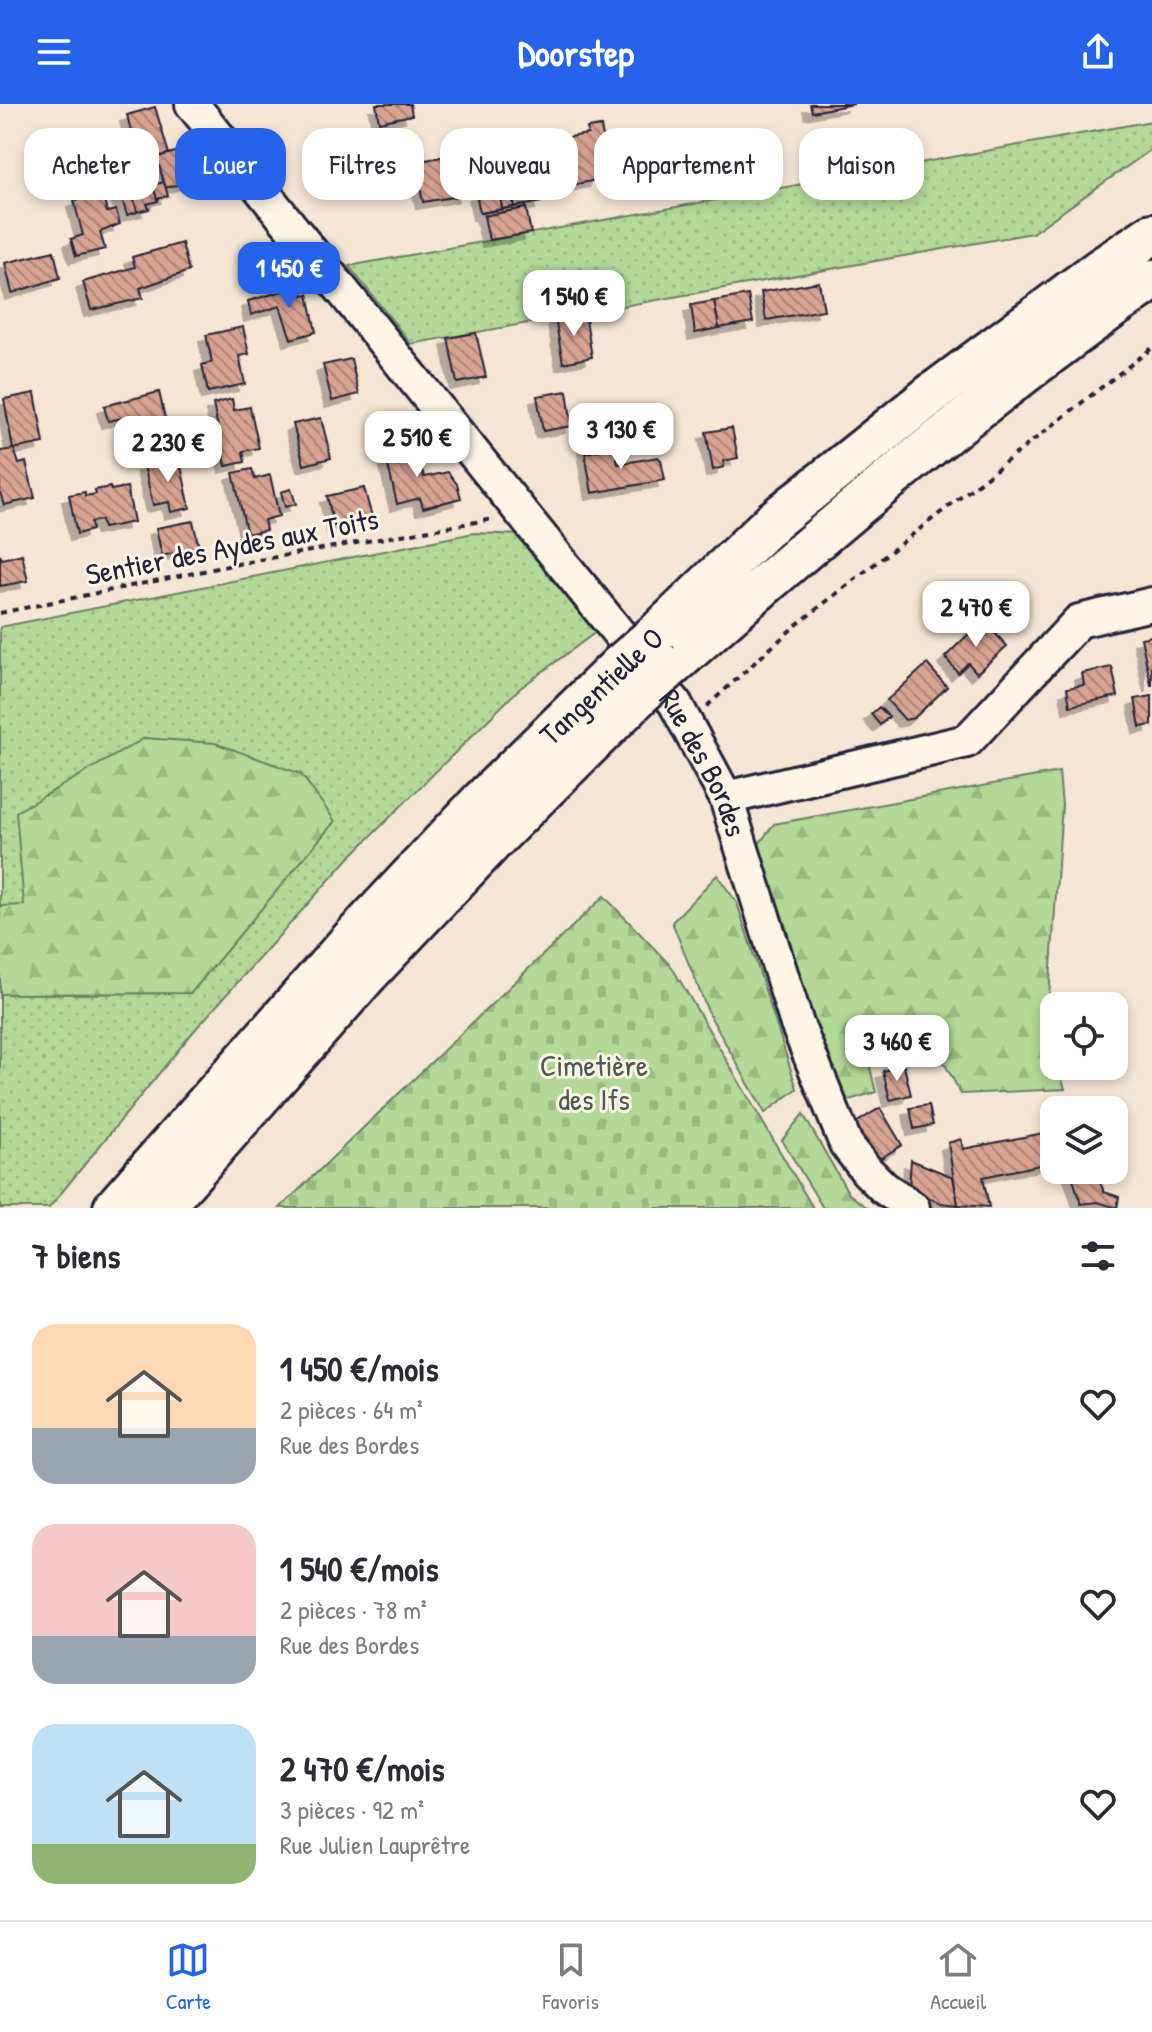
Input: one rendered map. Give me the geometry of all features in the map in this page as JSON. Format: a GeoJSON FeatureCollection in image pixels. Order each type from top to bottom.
{"type":"FeatureCollection","features":[{"type":"Feature","properties":{"kind":"main road","name":"Tangentielle O"},"geometry":{"type":"LineString","coordinates":[[666,649],[773,521],[933,393],[1152,234]]}},
{"type":"Feature","properties":{"kind":"main road","name":"Tangentielle O"},"geometry":{"type":"LineString","coordinates":[[114,1208],[482,800],[666,649],[803,549],[946,432],[1152,280]]}},
{"type":"Feature","properties":{"kind":"main road","name":"Tangentielle O"},"geometry":{"type":"LineString","coordinates":[[162,1208],[366,976],[498,836],[630,680]]}},
{"type":"Feature","properties":{"kind":"street","name":"Rue des Bordes"},"geometry":{"type":"LineString","coordinates":[[192,104],[675,703],[726,798],[797,1024],[846,1144],[884,1188],[913,1208]]}},
{"type":"Feature","properties":{"kind":"street"},"geometry":{"type":"LineString","coordinates":[[726,798],[967,741],[1079,621],[1152,604]]}},
{"type":"Feature","properties":{"kind":"path"},"geometry":{"type":"LineString","coordinates":[[687,724],[795,626],[1152,348]]}},
{"type":"Feature","properties":{"kind":"path","name":"Sentier des Aydes aux Toits"},"geometry":{"type":"LineString","coordinates":[[0,613],[242,563],[482,523],[519,511]]}},
{"type":"Feature","properties":{"kind":"green space"},"geometry":{"type":"Polygon","coordinates":[[[1152,121],[1152,149],[1032,233],[411,344],[349,266],[715,200],[783,200],[783,188],[799,185],[799,200],[924,200],[924,162],[1152,121]]]}},
{"type":"Feature","properties":{"kind":"green space"},"geometry":{"type":"Polygon","coordinates":[[[474,533],[522,535],[600,629],[519,689],[348,859],[193,1032],[49,1208],[0,1208],[0,994],[191,993],[24,906],[0,906],[0,627],[474,533]]]}},
{"type":"Feature","properties":{"kind":"green space"},"geometry":{"type":"Polygon","coordinates":[[[145,738],[215,743],[301,774],[335,821],[191,993],[0,994],[0,906],[24,905],[16,812],[145,738]]]}},
{"type":"Feature","properties":{"kind":"green space"},"geometry":{"type":"Polygon","coordinates":[[[1059,772],[1062,805],[1049,992],[1040,992],[1040,1080],[1062,1080],[1065,1089],[961,1094],[929,1035],[867,1056],[876,1092],[842,1102],[756,848],[774,824],[1059,772]]]}},
{"type":"Feature","properties":{"kind":"green space"},"geometry":{"type":"Polygon","coordinates":[[[717,875],[737,903],[797,1089],[765,1113],[709,1014],[672,922],[717,875]]]}},
{"type":"Feature","properties":{"kind":"green space","name":"Cimetière des Ifs"},"geometry":{"type":"Polygon","coordinates":[[[604,896],[672,967],[813,1208],[280,1208],[604,896]]]}},
{"type":"Feature","properties":{"kind":"green space"},"geometry":{"type":"Polygon","coordinates":[[[803,1114],[849,1194],[868,1208],[823,1208],[782,1140],[803,1114]]]}},
{"type":"Feature","properties":{"kind":"building"},"geometry":{"type":"Polygon","coordinates":[[[376,104],[410,104],[412,115],[379,122],[376,104]]]}},
{"type":"Feature","properties":{"kind":"building"},"geometry":{"type":"Polygon","coordinates":[[[810,104],[854,104],[812,112],[810,104]]]}},
{"type":"Feature","properties":{"kind":"building"},"geometry":{"type":"Polygon","coordinates":[[[155,107],[169,154],[159,157],[159,128],[130,128],[127,115],[155,107]]]}},
{"type":"Feature","properties":{"kind":"building"},"geometry":{"type":"Polygon","coordinates":[[[601,126],[601,128],[594,128],[594,181],[578,184],[578,136],[588,134],[587,128],[601,126]]]}},
{"type":"Feature","properties":{"kind":"building"},"geometry":{"type":"Polygon","coordinates":[[[175,152],[175,185],[165,188],[159,156],[175,152]]]}},
{"type":"Feature","properties":{"kind":"building"},"geometry":{"type":"Polygon","coordinates":[[[440,157],[440,199],[423,202],[424,160],[440,157]]]}},
{"type":"Feature","properties":{"kind":"building"},"geometry":{"type":"Polygon","coordinates":[[[164,182],[168,196],[159,198],[159,183],[164,182]]]}},
{"type":"Feature","properties":{"kind":"building"},"geometry":{"type":"Polygon","coordinates":[[[104,200],[107,212],[116,210],[120,224],[100,232],[105,249],[76,256],[71,239],[83,235],[74,201],[104,200]]]}},
{"type":"Feature","properties":{"kind":"building"},"geometry":{"type":"Polygon","coordinates":[[[122,200],[134,200],[137,212],[127,215],[122,200]]]}},
{"type":"Feature","properties":{"kind":"building"},"geometry":{"type":"Polygon","coordinates":[[[134,200],[158,200],[147,204],[149,209],[137,212],[134,200]]]}},
{"type":"Feature","properties":{"kind":"building"},"geometry":{"type":"Polygon","coordinates":[[[477,200],[501,200],[502,209],[480,213],[477,200]]]}},
{"type":"Feature","properties":{"kind":"building"},"geometry":{"type":"Polygon","coordinates":[[[501,200],[512,200],[514,207],[502,209],[501,200]]]}},
{"type":"Feature","properties":{"kind":"building"},"geometry":{"type":"Polygon","coordinates":[[[514,200],[542,200],[542,202],[515,207],[514,200]]]}},
{"type":"Feature","properties":{"kind":"building"},"geometry":{"type":"Polygon","coordinates":[[[525,205],[526,208],[484,216],[483,213],[525,205]]]}},
{"type":"Feature","properties":{"kind":"building"},"geometry":{"type":"Polygon","coordinates":[[[526,208],[531,233],[489,240],[484,216],[526,208]]]}},
{"type":"Feature","properties":{"kind":"building"},"geometry":{"type":"Polygon","coordinates":[[[182,243],[189,271],[140,288],[143,298],[91,310],[83,282],[135,267],[132,257],[182,243]]]}},
{"type":"Feature","properties":{"kind":"building"},"geometry":{"type":"Polygon","coordinates":[[[54,251],[60,278],[12,293],[5,263],[54,251]]]}},
{"type":"Feature","properties":{"kind":"building"},"geometry":{"type":"Polygon","coordinates":[[[819,282],[824,310],[766,320],[761,292],[819,282]]]}},
{"type":"Feature","properties":{"kind":"building"},"geometry":{"type":"Polygon","coordinates":[[[300,286],[303,295],[308,294],[316,332],[291,339],[280,306],[251,315],[248,301],[300,286]]]}},
{"type":"Feature","properties":{"kind":"building"},"geometry":{"type":"Polygon","coordinates":[[[748,295],[753,322],[719,328],[714,301],[748,295]]]}},
{"type":"Feature","properties":{"kind":"building"},"geometry":{"type":"Polygon","coordinates":[[[714,301],[719,328],[695,333],[691,305],[714,301]]]}},
{"type":"Feature","properties":{"kind":"building"},"geometry":{"type":"Polygon","coordinates":[[[585,313],[592,357],[563,363],[555,318],[585,313]]]}},
{"type":"Feature","properties":{"kind":"building"},"geometry":{"type":"Polygon","coordinates":[[[243,327],[249,354],[239,356],[245,384],[208,392],[202,365],[212,362],[206,335],[243,327]]]}},
{"type":"Feature","properties":{"kind":"building"},"geometry":{"type":"Polygon","coordinates":[[[476,333],[486,377],[457,383],[448,338],[476,333]]]}},
{"type":"Feature","properties":{"kind":"building"},"geometry":{"type":"Polygon","coordinates":[[[351,359],[359,394],[332,401],[323,365],[351,359]]]}},
{"type":"Feature","properties":{"kind":"building"},"geometry":{"type":"Polygon","coordinates":[[[567,391],[572,426],[543,431],[537,396],[567,391]]]}},
{"type":"Feature","properties":{"kind":"building"},"geometry":{"type":"Polygon","coordinates":[[[159,392],[166,422],[126,432],[123,418],[108,421],[104,406],[159,392]]]}},
{"type":"Feature","properties":{"kind":"building"},"geometry":{"type":"Polygon","coordinates":[[[35,393],[44,443],[13,449],[4,399],[35,393]]]}},
{"type":"Feature","properties":{"kind":"building"},"geometry":{"type":"Polygon","coordinates":[[[232,399],[234,410],[250,407],[259,448],[243,451],[245,462],[226,466],[213,404],[232,399]]]}},
{"type":"Feature","properties":{"kind":"building"},"geometry":{"type":"Polygon","coordinates":[[[321,418],[331,458],[304,465],[293,424],[321,418]]]}},
{"type":"Feature","properties":{"kind":"building"},"geometry":{"type":"Polygon","coordinates":[[[732,428],[738,458],[723,461],[724,467],[713,470],[706,432],[732,428]]]}},
{"type":"Feature","properties":{"kind":"building"},"geometry":{"type":"Polygon","coordinates":[[[613,433],[615,447],[586,453],[584,438],[613,433]]]}},
{"type":"Feature","properties":{"kind":"building"},"geometry":{"type":"Polygon","coordinates":[[[405,438],[414,471],[422,469],[424,477],[448,472],[457,484],[461,498],[423,508],[420,498],[397,504],[383,444],[405,438]]]}},
{"type":"Feature","properties":{"kind":"building"},"geometry":{"type":"Polygon","coordinates":[[[175,441],[178,453],[159,457],[156,445],[175,441]]]}},
{"type":"Feature","properties":{"kind":"building"},"geometry":{"type":"Polygon","coordinates":[[[615,447],[618,464],[658,457],[665,480],[592,493],[585,453],[615,447]]]}},
{"type":"Feature","properties":{"kind":"building"},"geometry":{"type":"Polygon","coordinates":[[[14,449],[19,464],[26,462],[35,498],[4,505],[0,492],[0,451],[14,449]]]}},
{"type":"Feature","properties":{"kind":"building"},"geometry":{"type":"Polygon","coordinates":[[[179,457],[190,508],[171,512],[169,502],[153,505],[144,465],[179,457]]]}},
{"type":"Feature","properties":{"kind":"building"},"geometry":{"type":"Polygon","coordinates":[[[252,469],[255,479],[270,475],[279,516],[264,520],[266,530],[247,534],[233,473],[252,469]]]}},
{"type":"Feature","properties":{"kind":"building"},"geometry":{"type":"Polygon","coordinates":[[[110,487],[111,490],[127,487],[134,522],[103,528],[101,520],[91,522],[92,530],[77,534],[69,495],[85,492],[85,496],[96,494],[95,490],[110,487]]]}},
{"type":"Feature","properties":{"kind":"building"},"geometry":{"type":"Polygon","coordinates":[[[364,488],[372,517],[334,526],[327,496],[364,488]]]}},
{"type":"Feature","properties":{"kind":"building"},"geometry":{"type":"Polygon","coordinates":[[[291,489],[296,504],[285,507],[281,492],[291,489]]]}},
{"type":"Feature","properties":{"kind":"building"},"geometry":{"type":"Polygon","coordinates":[[[193,521],[199,547],[162,556],[156,528],[193,521]]]}},
{"type":"Feature","properties":{"kind":"building"},"geometry":{"type":"Polygon","coordinates":[[[22,554],[28,581],[0,586],[0,555],[2,559],[22,554]]]}},
{"type":"Feature","properties":{"kind":"building"},"geometry":{"type":"Polygon","coordinates":[[[983,620],[1007,646],[977,673],[968,663],[958,673],[945,657],[983,620]]]}},
{"type":"Feature","properties":{"kind":"building"},"geometry":{"type":"Polygon","coordinates":[[[1152,636],[1152,685],[1151,685],[1141,638],[1152,636]]]}},
{"type":"Feature","properties":{"kind":"building"},"geometry":{"type":"Polygon","coordinates":[[[927,664],[947,687],[914,718],[905,720],[887,700],[927,664]]]}},
{"type":"Feature","properties":{"kind":"building"},"geometry":{"type":"Polygon","coordinates":[[[1112,667],[1118,696],[1070,706],[1067,688],[1084,685],[1082,673],[1112,667]]]}},
{"type":"Feature","properties":{"kind":"building"},"geometry":{"type":"Polygon","coordinates":[[[1152,696],[1152,725],[1140,727],[1135,699],[1152,696]]]}},
{"type":"Feature","properties":{"kind":"building"},"geometry":{"type":"Polygon","coordinates":[[[879,707],[889,717],[880,725],[871,714],[879,707]]]}},
{"type":"Feature","properties":{"kind":"building"},"geometry":{"type":"Polygon","coordinates":[[[904,1066],[911,1095],[890,1100],[883,1071],[904,1066]]]}},
{"type":"Feature","properties":{"kind":"building"},"geometry":{"type":"Polygon","coordinates":[[[929,1105],[933,1125],[914,1129],[910,1108],[929,1105]]]}},
{"type":"Feature","properties":{"kind":"building"},"geometry":{"type":"Polygon","coordinates":[[[880,1108],[902,1145],[876,1161],[854,1124],[880,1108]]]}},
{"type":"Feature","properties":{"kind":"building"},"geometry":{"type":"Polygon","coordinates":[[[1040,1134],[1040,1165],[983,1177],[989,1207],[958,1205],[948,1143],[961,1139],[963,1149],[1040,1134]]]}},
{"type":"Feature","properties":{"kind":"building"},"geometry":{"type":"Polygon","coordinates":[[[911,1160],[953,1177],[958,1205],[940,1203],[909,1189],[911,1160]]]}},
{"type":"Feature","properties":{"kind":"building"},"geometry":{"type":"Polygon","coordinates":[[[1075,1184],[1101,1184],[1104,1192],[1119,1197],[1117,1208],[1098,1202],[1081,1204],[1075,1184]]]}}]}
